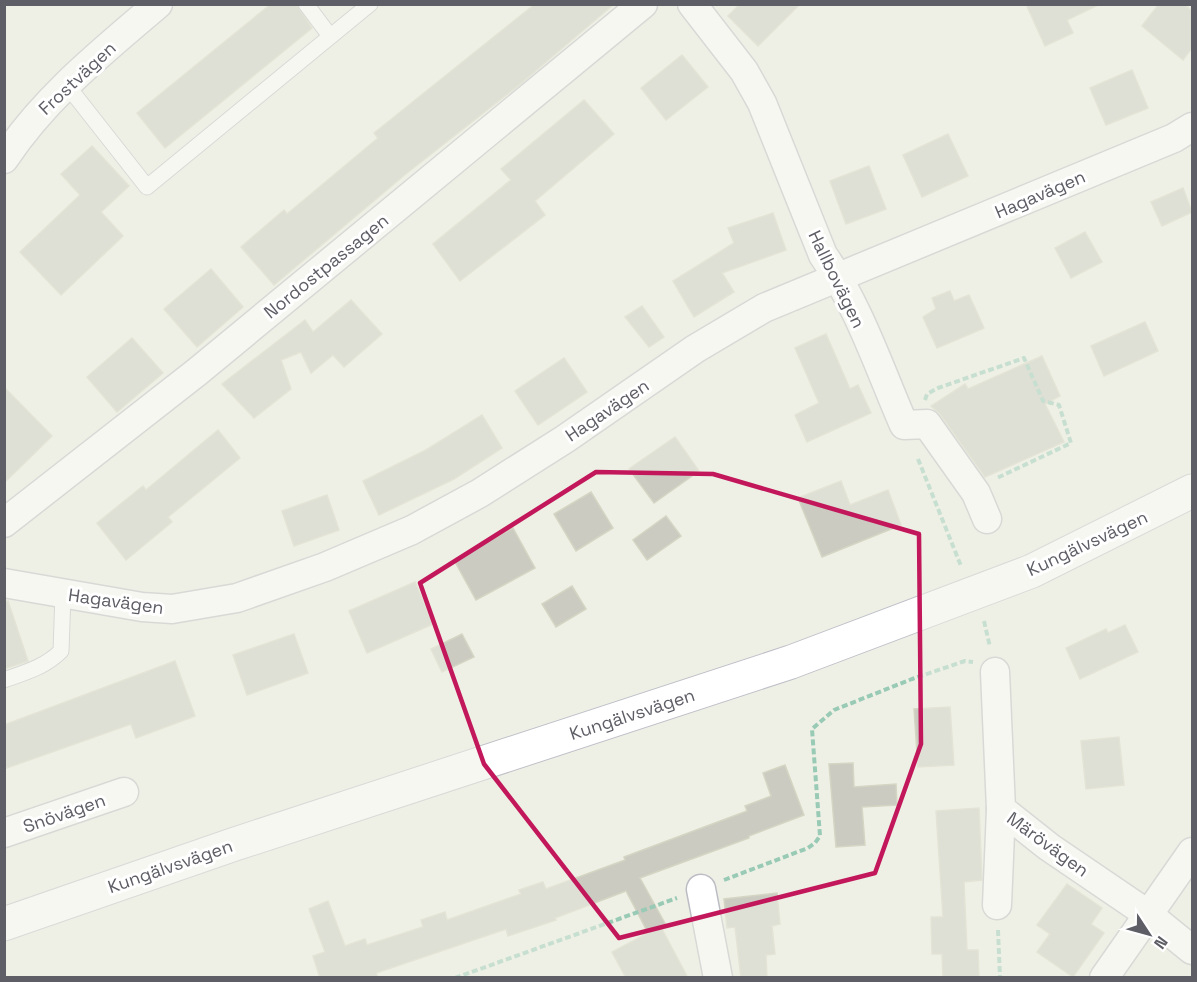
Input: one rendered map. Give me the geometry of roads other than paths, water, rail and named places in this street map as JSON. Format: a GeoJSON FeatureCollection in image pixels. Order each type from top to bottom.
{"type":"FeatureCollection","features":[{"type":"Feature","properties":{"kind":"main road","name":"Kungälvsvägen"},"geometry":{"type":"LineString","coordinates":[[4,919],[59,903],[791,662],[1032,571],[1192,491]]}},
{"type":"Feature","properties":{"kind":"main road","name":"Kungälvsvägen"},"geometry":{"type":"LineString","coordinates":[[4,924],[59,903]]}},
{"type":"Feature","properties":{"kind":"street","name":"Frostvägen"},"geometry":{"type":"LineString","coordinates":[[4,159],[24,130],[66,84],[158,4]]}},
{"type":"Feature","properties":{"kind":"street","name":"Nordostpassagen"},"geometry":{"type":"LineString","coordinates":[[4,524],[197,372],[643,4]]}},
{"type":"Feature","properties":{"kind":"street","name":"Hallbovägen"},"geometry":{"type":"LineString","coordinates":[[692,4],[744,71],[762,103],[823,255],[839,277],[915,425],[976,493],[987,519]]}},
{"type":"Feature","properties":{"kind":"street","name":"Hagavägen"},"geometry":{"type":"LineString","coordinates":[[4,583],[142,607],[172,609],[237,598],[326,567],[412,530],[480,493],[565,439],[695,349],[764,308],[1174,138],[1192,127]]}},
{"type":"Feature","properties":{"kind":"street","name":"Märövägen"},"geometry":{"type":"LineString","coordinates":[[985,667],[1001,810],[1048,847],[1149,915],[1192,950]]}},
{"type":"Feature","properties":{"kind":"street","name":"Snövägen"},"geometry":{"type":"LineString","coordinates":[[4,833],[124,792]]}},
{"type":"Feature","properties":{"kind":"street"},"geometry":{"type":"LineString","coordinates":[[998,905],[1001,810]]}},
{"type":"Feature","properties":{"kind":"street"},"geometry":{"type":"LineString","coordinates":[[1104,978],[1192,852]]}},
{"type":"Feature","properties":{"kind":"street"},"geometry":{"type":"LineString","coordinates":[[701,889],[718,978]]}},
{"type":"Feature","properties":{"kind":"lane"},"geometry":{"type":"LineString","coordinates":[[306,4],[330,36]]}},
{"type":"Feature","properties":{"kind":"lane"},"geometry":{"type":"LineString","coordinates":[[66,84],[147,187],[370,4]]}},
{"type":"Feature","properties":{"kind":"lane"},"geometry":{"type":"LineString","coordinates":[[4,680],[37,668],[61,651],[63,594]]}}]}
